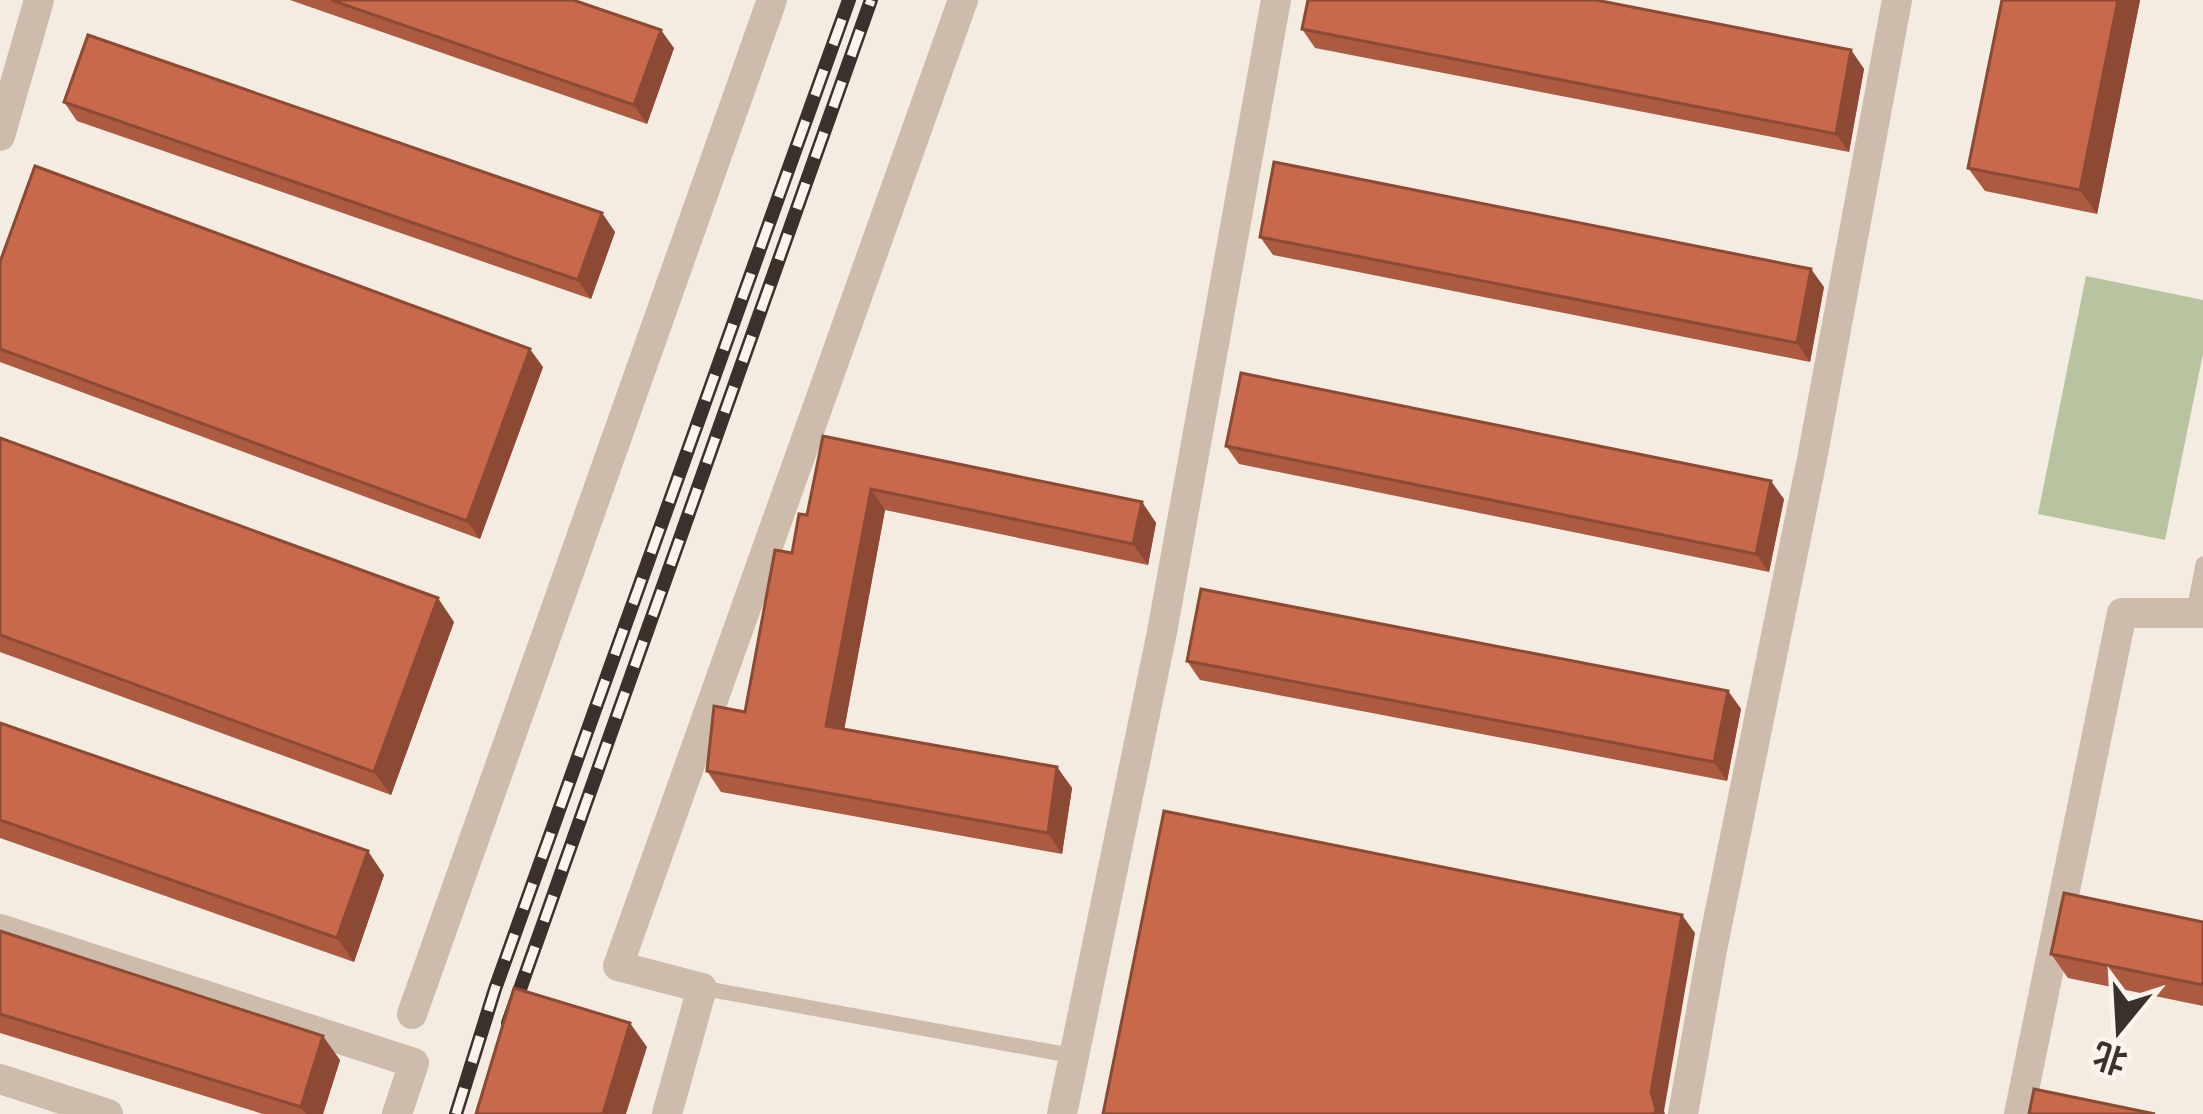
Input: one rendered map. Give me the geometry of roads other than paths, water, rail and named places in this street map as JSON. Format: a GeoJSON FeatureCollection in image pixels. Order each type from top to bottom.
{"type":"FeatureCollection","features":[{"type":"Feature","properties":{"kind":"street"},"geometry":{"type":"LineString","coordinates":[[0,136],[39,0]]}},
{"type":"Feature","properties":{"kind":"street"},"geometry":{"type":"LineString","coordinates":[[412,1014],[772,0]]}},
{"type":"Feature","properties":{"kind":"street"},"geometry":{"type":"LineString","coordinates":[[667,1114],[702,988],[618,966],[963,0]]}},
{"type":"Feature","properties":{"kind":"street"},"geometry":{"type":"LineString","coordinates":[[1062,1114],[1162,632],[1276,0]]}},
{"type":"Feature","properties":{"kind":"street"},"geometry":{"type":"LineString","coordinates":[[1683,1114],[1897,0]]}},
{"type":"Feature","properties":{"kind":"street"},"geometry":{"type":"LineString","coordinates":[[2019,1114],[2122,613],[2198,612]]}},
{"type":"Feature","properties":{"kind":"street"},"geometry":{"type":"LineString","coordinates":[[0,929],[414,1064],[397,1114]]}},
{"type":"Feature","properties":{"kind":"street"},"geometry":{"type":"LineString","coordinates":[[0,1078],[108,1114]]}},
{"type":"Feature","properties":{"kind":"lane"},"geometry":{"type":"LineString","coordinates":[[2198,612],[2203,564]]}},
{"type":"Feature","properties":{"kind":"lane"},"geometry":{"type":"LineString","coordinates":[[702,988],[1074,1057]]}},
{"type":"Feature","properties":{"kind":"railway"},"geometry":{"type":"LineString","coordinates":[[456,1114],[495,989],[849,0]]}},
{"type":"Feature","properties":{"kind":"railway"},"geometry":{"type":"LineString","coordinates":[[508,1023],[871,0]]}}]}
